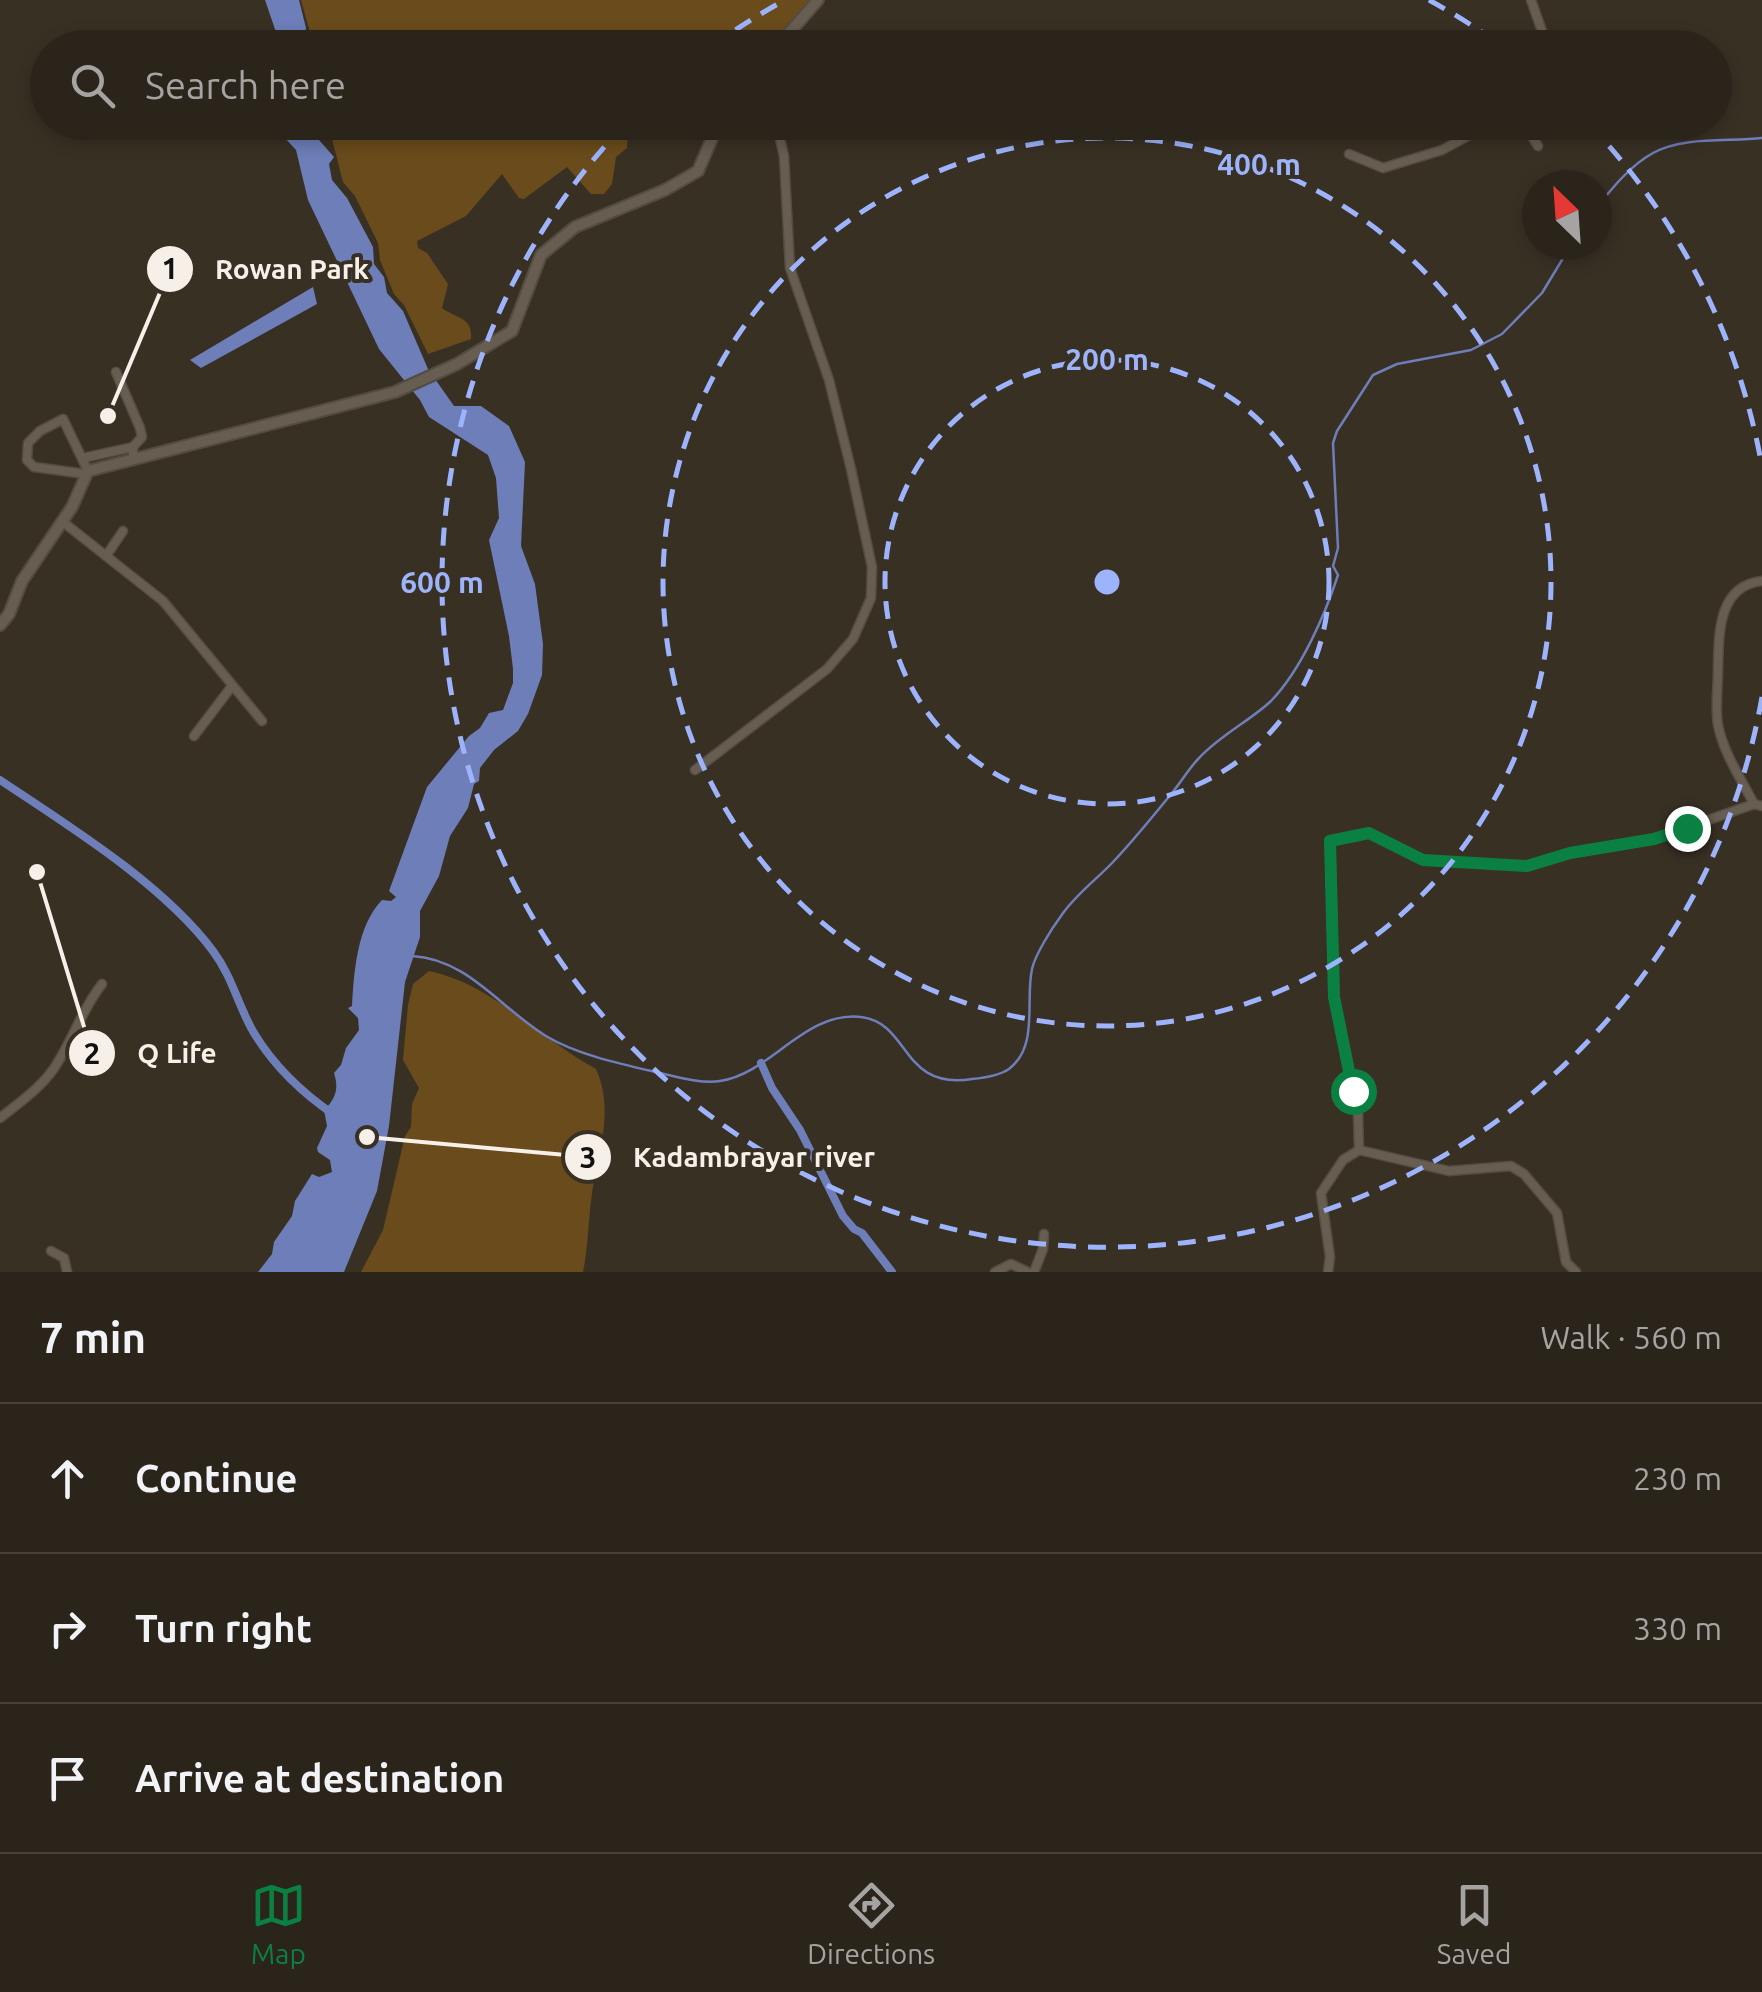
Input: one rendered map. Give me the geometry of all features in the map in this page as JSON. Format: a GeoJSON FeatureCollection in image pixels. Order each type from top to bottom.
{"type":"FeatureCollection","features":[{"type":"Feature","properties":{"kind":"main road"},"geometry":{"type":"LineString","coordinates":[[792,30],[818,0]]}},
{"type":"Feature","properties":{"kind":"main road"},"geometry":{"type":"LineString","coordinates":[[0,626],[22,581],[63,522],[87,473],[133,453],[298,418],[396,392],[457,364],[512,331],[541,255],[576,227],[665,190],[698,171],[711,140]]}},
{"type":"Feature","properties":{"kind":"street"},"geometry":{"type":"LineString","coordinates":[[1531,0],[1542,30]]}},
{"type":"Feature","properties":{"kind":"street"},"geometry":{"type":"LineString","coordinates":[[696,770],[827,669],[853,639],[871,598],[872,567],[847,451],[829,380],[790,268],[780,140]]}},
{"type":"Feature","properties":{"kind":"street"},"geometry":{"type":"LineString","coordinates":[[1349,154],[1383,168],[1442,150],[1461,140]]}},
{"type":"Feature","properties":{"kind":"street"},"geometry":{"type":"LineString","coordinates":[[1534,140],[1538,146]]}},
{"type":"Feature","properties":{"kind":"street"},"geometry":{"type":"LineString","coordinates":[[83,458],[133,453],[140,441],[140,428],[116,372]]}},
{"type":"Feature","properties":{"kind":"street"},"geometry":{"type":"LineString","coordinates":[[63,419],[83,458],[87,473],[34,467],[28,460],[28,443],[40,431],[63,419]]}},
{"type":"Feature","properties":{"kind":"street"},"geometry":{"type":"LineString","coordinates":[[63,522],[163,601],[262,721]]}},
{"type":"Feature","properties":{"kind":"street"},"geometry":{"type":"LineString","coordinates":[[106,556],[123,531]]}},
{"type":"Feature","properties":{"kind":"street"},"geometry":{"type":"LineString","coordinates":[[1359,1150],[1358,1113],[1334,997],[1330,841],[1369,833],[1423,860],[1527,866],[1570,853],[1654,839],[1758,805],[1718,724],[1718,633],[1726,604],[1750,583],[1762,582]]}},
{"type":"Feature","properties":{"kind":"street"},"geometry":{"type":"LineString","coordinates":[[194,736],[232,686]]}},
{"type":"Feature","properties":{"kind":"street"},"geometry":{"type":"LineString","coordinates":[[0,1118],[34,1090],[57,1064],[102,984]]}},
{"type":"Feature","properties":{"kind":"street"},"geometry":{"type":"LineString","coordinates":[[1328,1272],[1330,1256],[1320,1193],[1343,1160],[1359,1150],[1450,1170],[1512,1166],[1524,1174],[1557,1213],[1566,1262],[1576,1272]]}},
{"type":"Feature","properties":{"kind":"street"},"geometry":{"type":"LineString","coordinates":[[995,1272],[1011,1264],[1031,1272],[1043,1249],[1044,1234]]}},
{"type":"Feature","properties":{"kind":"street"},"geometry":{"type":"LineString","coordinates":[[51,1251],[64,1258],[67,1272]]}},
{"type":"Feature","properties":{"kind":"shaded area"},"geometry":{"type":"Polygon","coordinates":[[[301,0],[810,0],[783,30],[309,30],[301,0]]]}},
{"type":"Feature","properties":{"kind":"shaded area"},"geometry":{"type":"Polygon","coordinates":[[[332,140],[628,140],[627,148],[616,157],[612,184],[604,194],[591,194],[567,167],[524,199],[519,198],[502,174],[466,216],[417,241],[418,248],[427,253],[448,284],[442,308],[467,322],[471,332],[471,339],[428,354],[404,305],[394,294],[380,260],[378,243],[355,196],[343,182],[332,140]]]}},
{"type":"Feature","properties":{"kind":"shaded area"},"geometry":{"type":"Polygon","coordinates":[[[429,971],[495,1000],[596,1069],[605,1119],[583,1272],[361,1272],[383,1230],[405,1136],[411,1127],[412,1104],[419,1088],[403,1060],[408,1005],[413,984],[429,971]]]}},
{"type":"Feature","properties":{"kind":"water"},"geometry":{"type":"Polygon","coordinates":[[[265,0],[299,0],[306,30],[275,30],[265,0]]]}},
{"type":"Feature","properties":{"kind":"water"},"geometry":{"type":"Polygon","coordinates":[[[287,140],[319,140],[334,157],[329,164],[332,180],[347,198],[373,247],[374,264],[384,277],[387,293],[403,311],[428,369],[454,406],[481,406],[509,426],[525,462],[521,546],[535,584],[543,644],[542,675],[528,714],[518,731],[494,750],[480,768],[468,808],[450,836],[439,876],[420,911],[420,937],[405,982],[389,1126],[377,1191],[344,1272],[258,1272],[272,1254],[274,1242],[292,1216],[295,1201],[312,1174],[319,1177],[332,1172],[330,1160],[317,1148],[327,1126],[324,1110],[335,1093],[334,1073],[359,1030],[358,1018],[348,1008],[352,1006],[356,964],[367,923],[382,900],[396,897],[389,891],[427,787],[489,713],[503,710],[513,683],[513,669],[489,540],[499,518],[496,478],[488,455],[429,417],[379,349],[308,200],[296,150],[287,140]]]}},
{"type":"Feature","properties":{"kind":"water"},"geometry":{"type":"Polygon","coordinates":[[[313,287],[317,304],[201,368],[190,360],[313,287]]]}},
{"type":"Feature","properties":{"kind":"waterway"},"geometry":{"type":"LineString","coordinates":[[1732,140],[1762,138]]}},
{"type":"Feature","properties":{"kind":"waterway"},"geometry":{"type":"LineString","coordinates":[[1612,189],[1653,153],[1692,142],[1727,140]]}},
{"type":"Feature","properties":{"kind":"waterway"},"geometry":{"type":"LineString","coordinates":[[412,956],[432,959],[467,975],[558,1043],[602,1059],[690,1080],[713,1082],[739,1076],[822,1023],[861,1017],[889,1031],[918,1066],[931,1075],[949,1080],[972,1079],[1009,1069],[1028,1036],[1034,963],[1057,921],[1128,845],[1200,757],[1271,701],[1311,641],[1338,575],[1333,566],[1338,548],[1333,443],[1373,375],[1397,364],[1471,350],[1502,334],[1542,293],[1562,260]]}},
{"type":"Feature","properties":{"kind":"waterway"},"geometry":{"type":"LineString","coordinates":[[0,780],[114,858],[192,926],[220,961],[248,1023],[270,1056],[299,1087],[333,1114]]}},
{"type":"Feature","properties":{"kind":"waterway"},"geometry":{"type":"LineString","coordinates":[[761,1063],[843,1216],[862,1233],[892,1272]]}},
{"type":"Feature","properties":{"kind":"place","name":"Rowan Park"},"geometry":{"type":"Point","coordinates":[108,416]}},
{"type":"Feature","properties":{"kind":"place","name":"Q Life"},"geometry":{"type":"Point","coordinates":[37,872]}},
{"type":"Feature","properties":{"kind":"place","name":"Kadambrayar river"},"geometry":{"type":"Point","coordinates":[367,1137]}},
{"type":"Feature","properties":{"kind":"route"},"geometry":{"type":"LineString","coordinates":[[1353,1091],[1334,997],[1330,841],[1369,833],[1423,860],[1527,866],[1570,853],[1654,839],[1687,828]]}}]}
